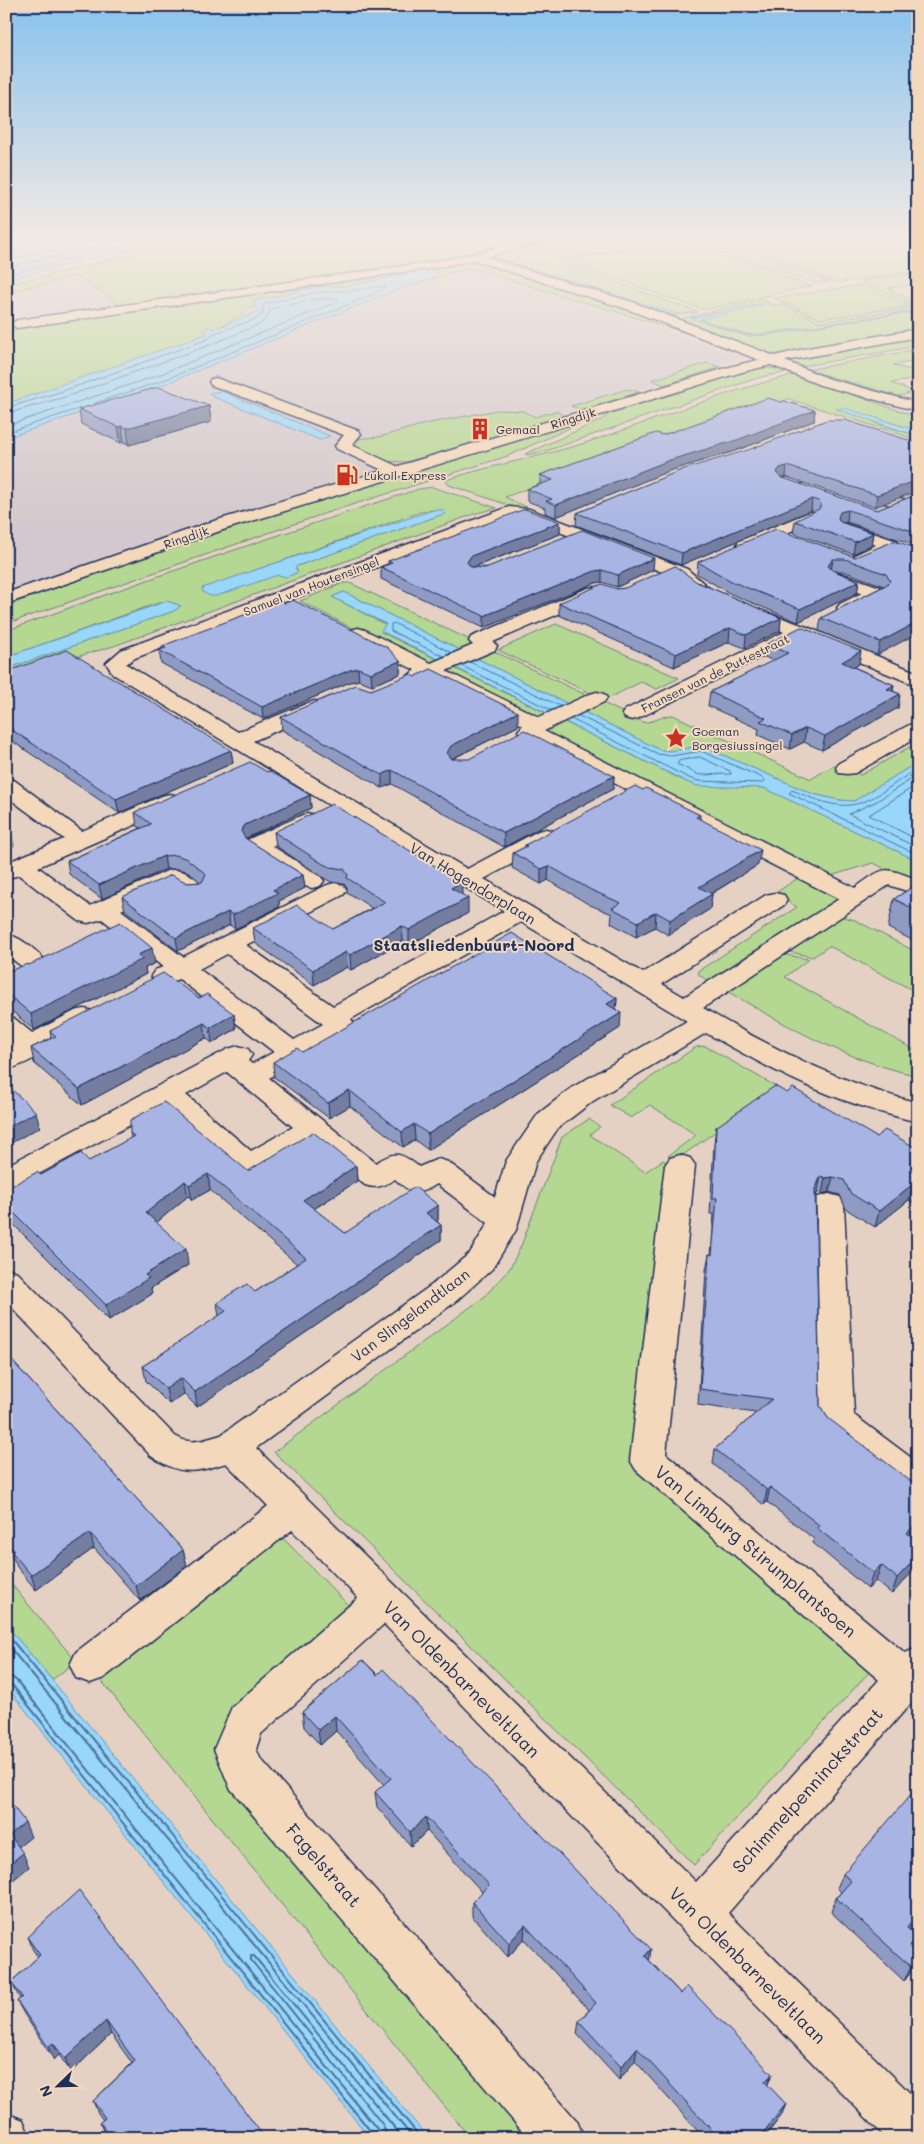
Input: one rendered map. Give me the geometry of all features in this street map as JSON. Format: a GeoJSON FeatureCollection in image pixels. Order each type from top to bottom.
{"type":"FeatureCollection","features":[{"type":"Feature","properties":{"kind":"street"},"geometry":{"type":"LineString","coordinates":[[716,338],[803,374],[918,407]]}},
{"type":"Feature","properties":{"kind":"street","name":"Ringdijk"},"geometry":{"type":"LineString","coordinates":[[6,599],[220,525],[772,360],[891,338]]}},
{"type":"Feature","properties":{"kind":"street"},"geometry":{"type":"LineString","coordinates":[[216,382],[354,434],[342,446],[396,471]]}},
{"type":"Feature","properties":{"kind":"street"},"geometry":{"type":"LineString","coordinates":[[785,471],[802,477]]}},
{"type":"Feature","properties":{"kind":"street"},"geometry":{"type":"LineString","coordinates":[[809,492],[785,484],[811,473],[902,504]]}},
{"type":"Feature","properties":{"kind":"street"},"geometry":{"type":"LineString","coordinates":[[885,511],[918,497]]}},
{"type":"Feature","properties":{"kind":"street","name":"Samuel van Houtensingel"},"geometry":{"type":"LineString","coordinates":[[120,670],[116,663],[128,654],[500,515],[516,511],[558,524],[578,526]]}},
{"type":"Feature","properties":{"kind":"street"},"geometry":{"type":"LineString","coordinates":[[730,552],[774,533],[814,512],[846,529],[897,547],[854,562],[845,559]]}},
{"type":"Feature","properties":{"kind":"street"},"geometry":{"type":"LineString","coordinates":[[846,529],[868,519]]}},
{"type":"Feature","properties":{"kind":"street"},"geometry":{"type":"LineString","coordinates":[[554,545],[578,526],[677,571],[702,589],[715,595]]}},
{"type":"Feature","properties":{"kind":"street"},"geometry":{"type":"LineString","coordinates":[[774,533],[800,542]]}},
{"type":"Feature","properties":{"kind":"street"},"geometry":{"type":"LineString","coordinates":[[652,580],[698,565]]}},
{"type":"Feature","properties":{"kind":"street","name":"Fransen van de Puttestraat"},"geometry":{"type":"LineString","coordinates":[[632,714],[877,592],[837,577]]}},
{"type":"Feature","properties":{"kind":"street"},"geometry":{"type":"LineString","coordinates":[[405,681],[430,671],[540,615],[557,621],[610,595]]}},
{"type":"Feature","properties":{"kind":"street"},"geometry":{"type":"LineString","coordinates":[[284,596],[307,608]]}},
{"type":"Feature","properties":{"kind":"street"},"geometry":{"type":"LineString","coordinates":[[731,604],[913,674]]}},
{"type":"Feature","properties":{"kind":"street"},"geometry":{"type":"LineString","coordinates":[[338,624],[430,671],[526,732],[856,898]]}},
{"type":"Feature","properties":{"kind":"street","name":"Van Hogendorplaan"},"geometry":{"type":"LineString","coordinates":[[120,670],[265,759],[694,1015],[801,1073],[850,1094],[918,1113]]}},
{"type":"Feature","properties":{"kind":"street"},"geometry":{"type":"LineString","coordinates":[[526,732],[596,698]]}},
{"type":"Feature","properties":{"kind":"street"},"geometry":{"type":"LineString","coordinates":[[236,741],[333,699]]}},
{"type":"Feature","properties":{"kind":"street"},"geometry":{"type":"LineString","coordinates":[[848,768],[918,728]]}},
{"type":"Feature","properties":{"kind":"street"},"geometry":{"type":"LineString","coordinates":[[240,770],[265,759]]}},
{"type":"Feature","properties":{"kind":"street"},"geometry":{"type":"LineString","coordinates":[[6,785],[80,840]]}},
{"type":"Feature","properties":{"kind":"street"},"geometry":{"type":"LineString","coordinates":[[612,800],[638,787]]}},
{"type":"Feature","properties":{"kind":"street"},"geometry":{"type":"LineString","coordinates":[[14,868],[189,792]]}},
{"type":"Feature","properties":{"kind":"street"},"geometry":{"type":"LineString","coordinates":[[312,881],[255,845],[340,804]]}},
{"type":"Feature","properties":{"kind":"street"},"geometry":{"type":"LineString","coordinates":[[466,879],[561,828]]}},
{"type":"Feature","properties":{"kind":"street"},"geometry":{"type":"LineString","coordinates":[[14,868],[88,916],[113,916],[293,1053]]}},
{"type":"Feature","properties":{"kind":"street","name":"Van Slingelandtlaan"},"geometry":{"type":"LineString","coordinates":[[232,1446],[444,1293],[481,1260],[501,1230],[521,1161],[548,1121],[887,876],[918,888]]}},
{"type":"Feature","properties":{"kind":"street"},"geometry":{"type":"LineString","coordinates":[[88,939],[113,916],[184,883]]}},
{"type":"Feature","properties":{"kind":"street"},"geometry":{"type":"LineString","coordinates":[[147,985],[335,890]]}},
{"type":"Feature","properties":{"kind":"street"},"geometry":{"type":"LineString","coordinates":[[644,984],[774,900]]}},
{"type":"Feature","properties":{"kind":"street"},"geometry":{"type":"LineString","coordinates":[[341,1014],[520,912]]}},
{"type":"Feature","properties":{"kind":"street"},"geometry":{"type":"LineString","coordinates":[[6,941],[34,965]]}},
{"type":"Feature","properties":{"kind":"street"},"geometry":{"type":"LineString","coordinates":[[229,944],[341,1014]]}},
{"type":"Feature","properties":{"kind":"street"},"geometry":{"type":"LineString","coordinates":[[29,1044],[105,1006]]}},
{"type":"Feature","properties":{"kind":"street"},"geometry":{"type":"LineString","coordinates":[[6,1178],[167,1094],[239,1064],[293,1053],[342,1025],[341,1014]]}},
{"type":"Feature","properties":{"kind":"street"},"geometry":{"type":"LineString","coordinates":[[6,1025],[32,1047],[6,1061]]}},
{"type":"Feature","properties":{"kind":"street"},"geometry":{"type":"LineString","coordinates":[[239,1064],[374,1178],[396,1164],[417,1182],[438,1169],[504,1220]]}},
{"type":"Feature","properties":{"kind":"street"},"geometry":{"type":"LineString","coordinates":[[167,1094],[249,1165],[313,1128]]}},
{"type":"Feature","properties":{"kind":"street","name":"Van Limburg Stirumplantsoen"},"geometry":{"type":"LineString","coordinates":[[680,1165],[648,1460],[912,1673]]}},
{"type":"Feature","properties":{"kind":"street"},"geometry":{"type":"LineString","coordinates":[[830,1205],[838,1422],[918,1483]]}},
{"type":"Feature","properties":{"kind":"street"},"geometry":{"type":"LineString","coordinates":[[6,1280],[163,1446],[177,1455],[197,1457],[232,1446]]}},
{"type":"Feature","properties":{"kind":"street","name":"Van Oldenbarneveltlaan"},"geometry":{"type":"LineString","coordinates":[[232,1446],[697,1914],[907,2122]]}},
{"type":"Feature","properties":{"kind":"street"},"geometry":{"type":"LineString","coordinates":[[90,1665],[292,1508]]}},
{"type":"Feature","properties":{"kind":"street","name":"Fagelstraat"},"geometry":{"type":"LineString","coordinates":[[384,1600],[246,1721],[235,1750],[245,1773],[560,2138]]}},
{"type":"Feature","properties":{"kind":"street","name":"Schimmelpenninckstraat"},"geometry":{"type":"LineString","coordinates":[[697,1914],[912,1673]]}},
{"type":"Feature","properties":{"kind":"shaded area"},"geometry":{"type":"Polygon","coordinates":[[[253,338],[688,338],[745,357],[122,550],[6,593],[6,423],[253,338]]]}},
{"type":"Feature","properties":{"kind":"green space"},"geometry":{"type":"Polygon","coordinates":[[[6,338],[196,338],[6,404],[6,338]]]}},
{"type":"Feature","properties":{"kind":"green space"},"geometry":{"type":"Polygon","coordinates":[[[703,338],[709,338],[736,348],[703,338]]]}},
{"type":"Feature","properties":{"kind":"green space"},"geometry":{"type":"Polygon","coordinates":[[[727,338],[868,338],[774,355],[727,338]]]}},
{"type":"Feature","properties":{"kind":"green space"},"geometry":{"type":"Polygon","coordinates":[[[907,338],[918,338],[918,346],[798,367],[787,362],[796,358],[907,338]]]}},
{"type":"Feature","properties":{"kind":"green space"},"geometry":{"type":"Polygon","coordinates":[[[918,349],[918,361],[893,365],[907,369],[918,368],[918,379],[891,383],[915,392],[898,396],[807,370],[918,349]]]}},
{"type":"Feature","properties":{"kind":"green space"},"geometry":{"type":"Polygon","coordinates":[[[707,363],[721,367],[664,385],[652,380],[707,363]]]}},
{"type":"Feature","properties":{"kind":"green space"},"geometry":{"type":"Polygon","coordinates":[[[757,368],[781,369],[787,372],[761,377],[549,450],[525,454],[601,420],[611,410],[757,368]]]}},
{"type":"Feature","properties":{"kind":"green space"},"geometry":{"type":"Polygon","coordinates":[[[794,375],[918,417],[918,431],[877,418],[875,423],[918,436],[918,440],[789,399],[714,426],[619,455],[505,497],[531,509],[517,508],[449,485],[446,482],[449,479],[466,474],[588,442],[716,397],[794,375]]]}},
{"type":"Feature","properties":{"kind":"green space"},"geometry":{"type":"Polygon","coordinates":[[[628,389],[639,392],[582,410],[571,406],[628,389]]]}},
{"type":"Feature","properties":{"kind":"green space"},"geometry":{"type":"Polygon","coordinates":[[[497,410],[523,411],[535,417],[556,411],[564,416],[406,462],[381,461],[348,446],[355,440],[379,437],[425,424],[497,410]]]}},
{"type":"Feature","properties":{"kind":"green space"},"geometry":{"type":"Polygon","coordinates":[[[598,415],[508,456],[326,513],[6,624],[6,606],[142,556],[598,415]]]}},
{"type":"Feature","properties":{"kind":"green space"},"geometry":{"type":"Polygon","coordinates":[[[432,487],[497,508],[477,513],[114,646],[62,661],[6,682],[6,669],[174,611],[181,606],[167,601],[161,602],[6,657],[6,631],[212,558],[419,489],[432,487]],[[443,510],[421,512],[202,589],[281,574],[287,576],[298,572],[295,568],[297,566],[446,513],[443,510]]]}},
{"type":"Feature","properties":{"kind":"green space"},"geometry":{"type":"Polygon","coordinates":[[[343,583],[350,583],[643,722],[673,715],[811,779],[836,764],[861,775],[918,742],[918,762],[854,801],[839,800],[813,794],[702,746],[671,751],[660,750],[344,592],[332,597],[386,625],[381,632],[687,782],[764,788],[918,861],[918,885],[883,872],[882,867],[873,863],[824,878],[532,730],[449,678],[300,601],[343,583]]]}},
{"type":"Feature","properties":{"kind":"green space"},"geometry":{"type":"Polygon","coordinates":[[[556,624],[679,678],[657,689],[641,682],[605,700],[498,650],[556,624]]]}},
{"type":"Feature","properties":{"kind":"green space"},"geometry":{"type":"Polygon","coordinates":[[[806,877],[843,900],[712,983],[699,975],[698,971],[797,907],[774,894],[798,878],[806,877]]]}},
{"type":"Feature","properties":{"kind":"green space"},"geometry":{"type":"Polygon","coordinates":[[[840,916],[855,920],[918,953],[918,993],[829,946],[813,957],[785,951],[840,916]]]}},
{"type":"Feature","properties":{"kind":"green space"},"geometry":{"type":"Polygon","coordinates":[[[781,954],[809,959],[785,977],[918,1052],[918,1076],[866,1061],[820,1042],[730,993],[729,988],[781,954]]]}},
{"type":"Feature","properties":{"kind":"green space"},"geometry":{"type":"Polygon","coordinates":[[[705,1046],[777,1087],[679,1158],[674,1159],[668,1156],[696,1135],[650,1105],[631,1118],[610,1105],[696,1047],[705,1046]]]}},
{"type":"Feature","properties":{"kind":"green space"},"geometry":{"type":"Polygon","coordinates":[[[589,1119],[600,1127],[590,1135],[645,1172],[663,1160],[671,1165],[645,1326],[632,1451],[872,1669],[694,1865],[274,1452],[484,1297],[510,1268],[521,1246],[562,1137],[589,1119]]]}},
{"type":"Feature","properties":{"kind":"green space"},"geometry":{"type":"Polygon","coordinates":[[[280,1535],[349,1606],[246,1695],[228,1718],[229,1778],[527,2138],[470,2138],[99,1678],[280,1535]]]}},
{"type":"Feature","properties":{"kind":"green space"},"geometry":{"type":"Polygon","coordinates":[[[6,1578],[76,1661],[52,1680],[6,1625],[6,1578]]]}},
{"type":"Feature","properties":{"kind":"water"},"geometry":{"type":"Polygon","coordinates":[[[195,338],[278,338],[160,386],[6,438],[6,404],[195,338]]]}},
{"type":"Feature","properties":{"kind":"water"},"geometry":{"type":"Polygon","coordinates":[[[221,391],[330,436],[320,440],[209,395],[210,393],[221,391]]]}},
{"type":"Feature","properties":{"kind":"water"},"geometry":{"type":"Polygon","coordinates":[[[844,408],[918,431],[918,436],[836,409],[844,408]]]}},
{"type":"Feature","properties":{"kind":"water"},"geometry":{"type":"Polygon","coordinates":[[[433,510],[443,510],[446,513],[297,566],[295,568],[298,572],[287,577],[278,575],[216,596],[210,596],[203,592],[202,588],[433,510]]]}},
{"type":"Feature","properties":{"kind":"water","name":"Goeman Borgesiussingel"},"geometry":{"type":"Polygon","coordinates":[[[344,592],[660,750],[671,751],[702,746],[813,794],[839,800],[854,801],[918,762],[918,861],[764,788],[697,786],[687,782],[381,631],[386,624],[332,597],[344,592]]]}},
{"type":"Feature","properties":{"kind":"water"},"geometry":{"type":"Polygon","coordinates":[[[167,601],[181,606],[174,611],[6,669],[6,657],[167,601]]]}},
{"type":"Feature","properties":{"kind":"water"},"geometry":{"type":"Polygon","coordinates":[[[6,1625],[428,2138],[370,2138],[6,1686],[6,1625]]]}},
{"type":"Feature","properties":{"kind":"building"},"geometry":{"type":"Polygon","coordinates":[[[159,387],[209,406],[127,428],[118,427],[79,409],[159,387]]]}},
{"type":"Feature","properties":{"kind":"building"},"geometry":{"type":"Polygon","coordinates":[[[768,398],[815,410],[737,440],[670,460],[556,505],[546,501],[552,499],[527,489],[553,480],[540,475],[656,433],[663,435],[768,398]]]}},
{"type":"Feature","properties":{"kind":"building"},"geometry":{"type":"Polygon","coordinates":[[[827,420],[845,420],[918,443],[918,480],[877,495],[787,466],[780,468],[777,472],[780,477],[877,510],[918,494],[918,533],[848,510],[840,512],[838,518],[840,522],[873,533],[855,542],[795,521],[819,509],[821,504],[812,499],[682,553],[577,513],[684,469],[748,450],[827,420]]]}},
{"type":"Feature","properties":{"kind":"building"},"geometry":{"type":"Polygon","coordinates":[[[525,509],[560,522],[471,556],[467,562],[471,567],[485,568],[582,530],[654,558],[618,575],[602,570],[595,571],[484,616],[381,567],[392,563],[388,561],[525,509]]]}},
{"type":"Feature","properties":{"kind":"building"},"geometry":{"type":"Polygon","coordinates":[[[776,529],[855,557],[894,541],[918,548],[918,622],[880,642],[821,618],[886,585],[890,581],[886,574],[845,559],[833,559],[828,566],[832,570],[859,581],[800,609],[733,582],[698,562],[776,529]]]}},
{"type":"Feature","properties":{"kind":"building"},"geometry":{"type":"Polygon","coordinates":[[[675,566],[697,582],[781,618],[746,635],[730,628],[676,654],[559,603],[602,584],[617,589],[625,588],[675,566]]]}},
{"type":"Feature","properties":{"kind":"building"},"geometry":{"type":"Polygon","coordinates":[[[293,600],[388,648],[400,661],[371,673],[358,668],[350,670],[262,707],[159,650],[166,648],[162,646],[281,601],[285,603],[293,600]]]}},
{"type":"Feature","properties":{"kind":"building"},"geometry":{"type":"Polygon","coordinates":[[[801,627],[861,651],[842,662],[894,685],[887,689],[900,694],[825,736],[806,728],[792,735],[760,721],[766,718],[710,692],[788,653],[767,644],[801,627]]]}},
{"type":"Feature","properties":{"kind":"building"},"geometry":{"type":"Polygon","coordinates":[[[67,650],[231,750],[116,799],[6,726],[6,672],[67,650]]]}},
{"type":"Feature","properties":{"kind":"building"},"geometry":{"type":"Polygon","coordinates":[[[431,669],[518,712],[451,746],[447,753],[452,759],[469,759],[524,730],[614,776],[504,833],[392,770],[382,775],[281,717],[356,685],[371,690],[411,674],[414,677],[431,669]]]}},
{"type":"Feature","properties":{"kind":"building"},"geometry":{"type":"Polygon","coordinates":[[[250,762],[267,772],[270,771],[310,795],[245,825],[241,831],[245,838],[303,875],[273,890],[278,893],[233,915],[228,912],[176,938],[122,897],[171,875],[188,883],[202,882],[206,874],[187,859],[176,855],[164,856],[99,885],[67,861],[151,824],[135,812],[250,762]]]}},
{"type":"Feature","properties":{"kind":"building"},"geometry":{"type":"Polygon","coordinates":[[[635,786],[643,790],[646,788],[700,815],[696,817],[761,850],[699,887],[712,894],[670,920],[656,912],[638,922],[612,908],[621,903],[591,890],[549,866],[541,869],[513,853],[635,786]]]}},
{"type":"Feature","properties":{"kind":"building"},"geometry":{"type":"Polygon","coordinates":[[[332,804],[462,882],[451,888],[468,898],[409,930],[402,926],[350,955],[346,952],[313,970],[253,928],[297,905],[333,929],[385,902],[347,878],[348,875],[344,869],[323,864],[274,832],[332,804]]]}},
{"type":"Feature","properties":{"kind":"building"},"geometry":{"type":"Polygon","coordinates":[[[918,883],[918,911],[894,899],[918,883]]]}},
{"type":"Feature","properties":{"kind":"building"},"geometry":{"type":"Polygon","coordinates":[[[120,922],[152,948],[138,955],[143,959],[31,1014],[6,993],[6,971],[29,965],[120,922]]]}},
{"type":"Feature","properties":{"kind":"building"},"geometry":{"type":"Polygon","coordinates":[[[512,933],[617,998],[607,1004],[621,1013],[428,1134],[414,1124],[402,1132],[349,1090],[328,1103],[273,1062],[297,1048],[302,1052],[512,933]]]}},
{"type":"Feature","properties":{"kind":"building"},"geometry":{"type":"Polygon","coordinates":[[[163,973],[199,998],[207,994],[234,1014],[210,1028],[204,1023],[79,1089],[31,1048],[56,1036],[50,1031],[163,973]]]}},
{"type":"Feature","properties":{"kind":"building"},"geometry":{"type":"Polygon","coordinates":[[[6,1084],[36,1112],[6,1128],[6,1084]]]}},
{"type":"Feature","properties":{"kind":"building"},"geometry":{"type":"Polygon","coordinates":[[[775,1086],[787,1093],[793,1088],[876,1137],[885,1130],[918,1149],[918,1188],[913,1184],[879,1211],[850,1193],[844,1180],[821,1176],[815,1189],[820,1406],[828,1418],[909,1480],[918,1483],[918,1522],[907,1533],[918,1541],[918,1556],[897,1578],[881,1565],[873,1573],[817,1528],[819,1525],[770,1487],[767,1490],[715,1449],[772,1399],[700,1389],[709,1254],[712,1255],[717,1198],[713,1198],[716,1127],[775,1086]]]}},
{"type":"Feature","properties":{"kind":"building"},"geometry":{"type":"Polygon","coordinates":[[[164,1102],[248,1171],[313,1132],[356,1166],[303,1200],[345,1233],[415,1187],[438,1205],[426,1213],[441,1225],[195,1392],[181,1378],[166,1389],[143,1366],[226,1311],[217,1303],[232,1293],[247,1284],[255,1292],[306,1258],[208,1174],[189,1185],[185,1181],[146,1213],[186,1249],[145,1275],[149,1278],[106,1305],[6,1205],[6,1189],[37,1172],[41,1175],[81,1153],[89,1161],[134,1136],[130,1133],[130,1120],[164,1102]]]}},
{"type":"Feature","properties":{"kind":"building"},"geometry":{"type":"Polygon","coordinates":[[[6,1354],[183,1550],[136,1586],[90,1533],[31,1575],[12,1552],[14,1550],[6,1542],[6,1354]]]}},
{"type":"Feature","properties":{"kind":"building"},"geometry":{"type":"Polygon","coordinates":[[[363,1660],[377,1675],[383,1669],[651,1949],[645,1956],[681,1994],[687,1986],[772,2074],[765,2082],[786,2104],[759,2138],[713,2138],[716,2135],[637,2048],[621,2067],[579,2021],[596,2003],[525,1925],[509,1943],[472,1902],[489,1885],[426,1817],[410,1832],[375,1792],[391,1778],[335,1716],[318,1730],[302,1712],[363,1660]]]}},
{"type":"Feature","properties":{"kind":"building"},"geometry":{"type":"Polygon","coordinates":[[[918,1786],[918,1914],[907,1928],[918,1937],[918,1958],[911,1967],[836,1898],[851,1881],[843,1874],[918,1786]]]}},
{"type":"Feature","properties":{"kind":"building"},"geometry":{"type":"Polygon","coordinates":[[[6,1797],[25,1822],[10,1835],[23,1853],[6,1867],[6,1797]]]}},
{"type":"Feature","properties":{"kind":"building"},"geometry":{"type":"Polygon","coordinates":[[[79,1890],[265,2138],[111,2138],[100,2122],[105,2118],[93,2101],[135,2061],[106,2021],[65,2059],[53,2043],[48,2047],[17,2001],[22,1997],[11,1982],[40,1955],[27,1937],[79,1890]]]}},
{"type":"Feature","properties":{"kind":"place","name":"Gemaal"},"geometry":{"type":"Point","coordinates":[480,429]}},
{"type":"Feature","properties":{"kind":"place","name":"Lukoil Express"},"geometry":{"type":"Point","coordinates":[347,475]}},
{"type":"Feature","properties":{"kind":"place","name":"Goeman Borgesiussingel"},"geometry":{"type":"Point","coordinates":[676,738]}},
{"type":"Feature","properties":{"kind":"district","name":"Staatsliedenbuurt-Noord"},"geometry":{"type":"Point","coordinates":[474,944]}}]}
